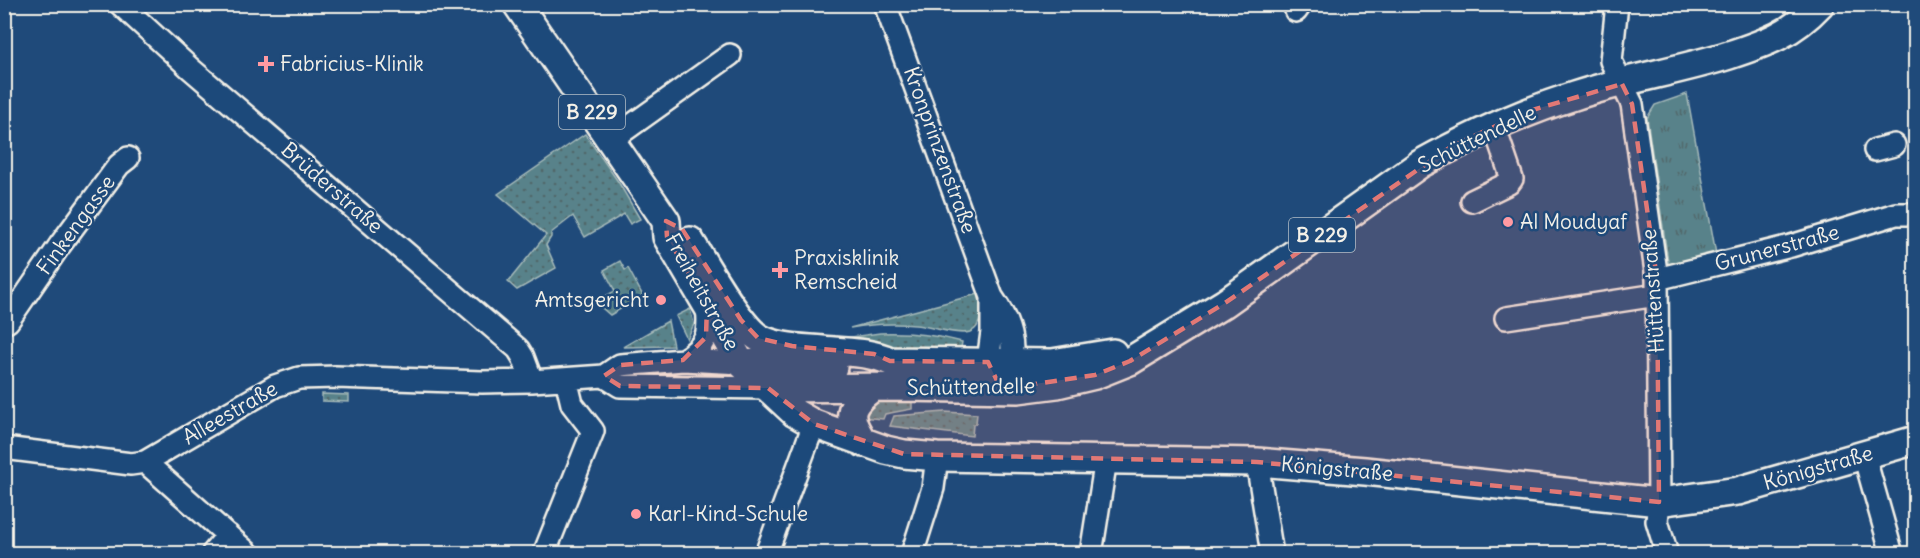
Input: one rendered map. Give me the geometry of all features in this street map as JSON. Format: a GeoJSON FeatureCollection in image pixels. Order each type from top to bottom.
{"type":"FeatureCollection","features":[{"type":"Feature","properties":{"kind":"main road","name":"Freiheitstraße"},"geometry":{"type":"LineString","coordinates":[[517,4],[666,221],[682,229],[741,320],[771,359]]}},
{"type":"Feature","properties":{"kind":"main road","name":"Schüttendelle"},"geometry":{"type":"LineString","coordinates":[[771,359],[872,388],[1031,388],[1095,375],[1130,360],[1225,303],[1420,164],[1494,126],[1529,111],[1577,95],[1692,67],[1763,44],[1793,28],[1820,4]]}},
{"type":"Feature","properties":{"kind":"main road","name":"Freiheitstraße"},"geometry":{"type":"LineString","coordinates":[[666,221],[667,237],[741,363]]}},
{"type":"Feature","properties":{"kind":"main road","name":"Schüttendelle"},"geometry":{"type":"LineString","coordinates":[[771,359],[874,354],[890,361],[1052,363],[1091,358],[1164,340]]}},
{"type":"Feature","properties":{"kind":"main road","name":"B 229"},"geometry":{"type":"LineString","coordinates":[[741,363],[771,359]]}},
{"type":"Feature","properties":{"kind":"main road","name":"Königstraße"},"geometry":{"type":"LineString","coordinates":[[771,359],[795,413],[814,424],[864,443],[904,454],[937,457],[1257,462],[1388,473],[1659,502],[1738,491],[1916,440]]}},
{"type":"Feature","properties":{"kind":"main road"},"geometry":{"type":"LineString","coordinates":[[864,443],[853,427],[852,418],[854,406],[860,397],[872,388]]}},
{"type":"Feature","properties":{"kind":"street","name":"Kronprinzenstraße"},"geometry":{"type":"LineString","coordinates":[[885,4],[992,297],[1002,311],[1012,339],[1000,362],[1001,389]]}},
{"type":"Feature","properties":{"kind":"street","name":"Hüttenstraße"},"geometry":{"type":"LineString","coordinates":[[1617,4],[1611,61],[1632,104],[1657,287],[1659,502],[1657,521],[1667,554]]}},
{"type":"Feature","properties":{"kind":"street","name":"Brüderstraße"},"geometry":{"type":"LineString","coordinates":[[132,8],[191,69],[518,349],[524,357],[532,381]]}},
{"type":"Feature","properties":{"kind":"street"},"geometry":{"type":"LineString","coordinates":[[611,140],[730,56]]}},
{"type":"Feature","properties":{"kind":"street"},"geometry":{"type":"LineString","coordinates":[[1472,201],[1509,183],[1512,179],[1494,126]]}},
{"type":"Feature","properties":{"kind":"street","name":"Finkengasse"},"geometry":{"type":"LineString","coordinates":[[4,323],[8,321],[119,165],[128,158]]}},
{"type":"Feature","properties":{"kind":"street","name":"Grunerstraße"},"geometry":{"type":"LineString","coordinates":[[1506,318],[1657,287],[1906,214]]}},
{"type":"Feature","properties":{"kind":"street"},"geometry":{"type":"LineString","coordinates":[[683,360],[696,352],[706,337],[710,325],[707,304]]}},
{"type":"Feature","properties":{"kind":"street","name":"Alleestraße"},"geometry":{"type":"LineString","coordinates":[[604,376],[620,386],[771,359]]}},
{"type":"Feature","properties":{"kind":"street","name":"Alleestraße"},"geometry":{"type":"LineString","coordinates":[[145,462],[275,386],[299,378],[532,381],[604,376],[620,365],[683,360],[741,363]]}},
{"type":"Feature","properties":{"kind":"street"},"geometry":{"type":"LineString","coordinates":[[544,554],[593,431],[572,404],[566,379]]}},
{"type":"Feature","properties":{"kind":"street"},"geometry":{"type":"LineString","coordinates":[[766,554],[814,424]]}},
{"type":"Feature","properties":{"kind":"street"},"geometry":{"type":"LineString","coordinates":[[4,448],[131,464],[145,462],[249,554]]}},
{"type":"Feature","properties":{"kind":"street"},"geometry":{"type":"LineString","coordinates":[[1864,455],[1892,554]]}},
{"type":"Feature","properties":{"kind":"street"},"geometry":{"type":"LineString","coordinates":[[912,554],[933,488],[937,457]]}},
{"type":"Feature","properties":{"kind":"street"},"geometry":{"type":"LineString","coordinates":[[1091,554],[1106,459]]}},
{"type":"Feature","properties":{"kind":"street"},"geometry":{"type":"LineString","coordinates":[[1257,462],[1272,554]]}},
{"type":"Feature","properties":{"kind":"street"},"geometry":{"type":"LineString","coordinates":[[213,554],[228,535]]}},
{"type":"Feature","properties":{"kind":"highlighted area"},"geometry":{"type":"Polygon","coordinates":[[[1622,84],[1632,104],[1657,279],[1659,502],[1257,462],[904,454],[814,424],[768,388],[620,386],[604,376],[620,365],[683,360],[706,337],[707,304],[667,237],[666,221],[682,229],[741,320],[758,338],[792,346],[874,354],[890,361],[988,362],[1001,389],[1095,375],[1130,361],[1225,303],[1452,146],[1529,111],[1622,84]]]}},
{"type":"Feature","properties":{"kind":"green space"},"geometry":{"type":"Polygon","coordinates":[[[1687,94],[1716,254],[1669,268],[1647,118],[1655,105],[1687,94]]]}},
{"type":"Feature","properties":{"kind":"green space"},"geometry":{"type":"Polygon","coordinates":[[[585,134],[619,183],[640,219],[630,224],[624,214],[585,237],[573,216],[551,233],[546,245],[556,268],[517,290],[508,282],[546,235],[498,194],[585,134]]]}},
{"type":"Feature","properties":{"kind":"green space"},"geometry":{"type":"Polygon","coordinates":[[[620,261],[625,270],[628,268],[643,296],[610,315],[595,302],[615,291],[604,270],[620,261]]]}},
{"type":"Feature","properties":{"kind":"green space"},"geometry":{"type":"Polygon","coordinates":[[[978,294],[980,309],[978,325],[970,332],[958,333],[899,324],[850,328],[978,294]]]}},
{"type":"Feature","properties":{"kind":"green space"},"geometry":{"type":"Polygon","coordinates":[[[690,309],[694,324],[687,339],[676,316],[690,309]]]}},
{"type":"Feature","properties":{"kind":"green space"},"geometry":{"type":"Polygon","coordinates":[[[668,321],[673,346],[623,347],[668,321]]]}},
{"type":"Feature","properties":{"kind":"green space"},"geometry":{"type":"Polygon","coordinates":[[[880,333],[921,334],[962,342],[961,348],[866,346],[830,340],[880,333]]]}},
{"type":"Feature","properties":{"kind":"green space"},"geometry":{"type":"Polygon","coordinates":[[[322,394],[349,395],[349,402],[322,401],[322,394]]]}},
{"type":"Feature","properties":{"kind":"green space"},"geometry":{"type":"Polygon","coordinates":[[[912,399],[912,409],[885,414],[883,419],[861,417],[869,400],[912,399]]]}},
{"type":"Feature","properties":{"kind":"green space"},"geometry":{"type":"Polygon","coordinates":[[[945,412],[977,414],[972,436],[890,426],[894,416],[945,412]]]}},
{"type":"Feature","properties":{"kind":"place","name":"Fabricius-Klinik"},"geometry":{"type":"Point","coordinates":[266,64]}},
{"type":"Feature","properties":{"kind":"place","name":"Al Moudyaf"},"geometry":{"type":"Point","coordinates":[1508,222]}},
{"type":"Feature","properties":{"kind":"place","name":"Praxisklinik Remscheid"},"geometry":{"type":"Point","coordinates":[780,270]}},
{"type":"Feature","properties":{"kind":"place","name":"Amtsgericht"},"geometry":{"type":"Point","coordinates":[661,300]}},
{"type":"Feature","properties":{"kind":"place","name":"Karl-Kind-Schule"},"geometry":{"type":"Point","coordinates":[636,514]}}]}
